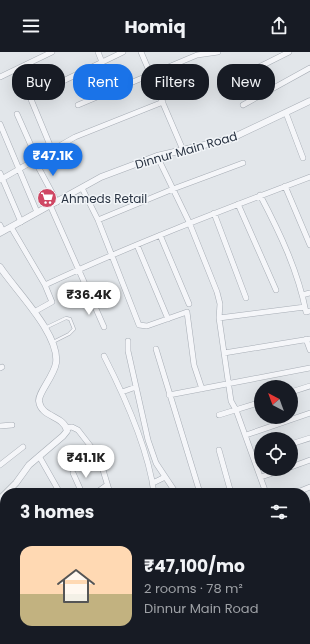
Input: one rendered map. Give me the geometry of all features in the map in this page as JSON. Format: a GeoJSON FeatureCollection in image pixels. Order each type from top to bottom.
{"type":"FeatureCollection","features":[{"type":"Feature","properties":{"kind":"street"},"geometry":{"type":"LineString","coordinates":[[0,77],[52,52]]}},
{"type":"Feature","properties":{"kind":"street"},"geometry":{"type":"LineString","coordinates":[[98,52],[102,62]]}},
{"type":"Feature","properties":{"kind":"street"},"geometry":{"type":"LineString","coordinates":[[52,150],[30,97],[123,52]]}},
{"type":"Feature","properties":{"kind":"street"},"geometry":{"type":"LineString","coordinates":[[141,52],[146,64]]}},
{"type":"Feature","properties":{"kind":"street"},"geometry":{"type":"LineString","coordinates":[[175,64],[197,55],[217,52]]}},
{"type":"Feature","properties":{"kind":"street"},"geometry":{"type":"LineString","coordinates":[[264,64],[290,52]]}},
{"type":"Feature","properties":{"kind":"street"},"geometry":{"type":"LineString","coordinates":[[243,105],[310,68]]}},
{"type":"Feature","properties":{"kind":"street"},"geometry":{"type":"LineString","coordinates":[[78,105],[141,78]]}},
{"type":"Feature","properties":{"kind":"street","name":"Dinnur Main Road"},"geometry":{"type":"LineString","coordinates":[[1,230],[21,222],[101,177],[157,156],[230,139],[310,101]]}},
{"type":"Feature","properties":{"kind":"street"},"geometry":{"type":"LineString","coordinates":[[21,222],[1,177],[36,160],[75,137],[163,102],[183,150]]}},
{"type":"Feature","properties":{"kind":"street"},"geometry":{"type":"LineString","coordinates":[[286,113],[303,158]]}},
{"type":"Feature","properties":{"kind":"street"},"geometry":{"type":"LineString","coordinates":[[17,114],[36,160],[57,202]]}},
{"type":"Feature","properties":{"kind":"street"},"geometry":{"type":"LineString","coordinates":[[0,124],[20,168],[37,212]]}},
{"type":"Feature","properties":{"kind":"street"},"geometry":{"type":"LineString","coordinates":[[157,156],[189,222],[217,292],[220,304],[218,318],[231,401],[236,410],[254,457]]}},
{"type":"Feature","properties":{"kind":"street"},"geometry":{"type":"LineString","coordinates":[[98,220],[173,189],[243,164]]}},
{"type":"Feature","properties":{"kind":"street"},"geometry":{"type":"LineString","coordinates":[[45,285],[111,254],[137,245],[189,222],[285,186],[310,179]]}},
{"type":"Feature","properties":{"kind":"street"},"geometry":{"type":"LineString","coordinates":[[285,186],[310,245]]}},
{"type":"Feature","properties":{"kind":"street"},"geometry":{"type":"LineString","coordinates":[[82,188],[98,220],[139,325],[147,326],[187,312],[194,365],[202,389]]}},
{"type":"Feature","properties":{"kind":"street"},"geometry":{"type":"LineString","coordinates":[[260,195],[282,240],[299,281],[306,312],[310,311]]}},
{"type":"Feature","properties":{"kind":"street"},"geometry":{"type":"LineString","coordinates":[[238,204],[276,290]]}},
{"type":"Feature","properties":{"kind":"street"},"geometry":{"type":"LineString","coordinates":[[50,205],[104,327]]}},
{"type":"Feature","properties":{"kind":"street"},"geometry":{"type":"LineString","coordinates":[[214,213],[246,298]]}},
{"type":"Feature","properties":{"kind":"street"},"geometry":{"type":"LineString","coordinates":[[11,227],[45,285],[52,302],[34,312]]}},
{"type":"Feature","properties":{"kind":"street"},"geometry":{"type":"LineString","coordinates":[[160,235],[189,304]]}},
{"type":"Feature","properties":{"kind":"street"},"geometry":{"type":"LineString","coordinates":[[137,245],[168,319]]}},
{"type":"Feature","properties":{"kind":"street"},"geometry":{"type":"LineString","coordinates":[[0,267],[34,312],[51,342],[56,363],[51,378],[39,395],[39,402],[46,413],[58,419],[66,428]]}},
{"type":"Feature","properties":{"kind":"street"},"geometry":{"type":"LineString","coordinates":[[302,295],[310,293]]}},
{"type":"Feature","properties":{"kind":"street"},"geometry":{"type":"LineString","coordinates":[[218,318],[305,307]]}},
{"type":"Feature","properties":{"kind":"street"},"geometry":{"type":"LineString","coordinates":[[224,353],[308,339],[310,350]]}},
{"type":"Feature","properties":{"kind":"street"},"geometry":{"type":"LineString","coordinates":[[128,340],[128,351],[148,440],[156,463],[173,488]]}},
{"type":"Feature","properties":{"kind":"street"},"geometry":{"type":"LineString","coordinates":[[156,349],[198,488]]}},
{"type":"Feature","properties":{"kind":"street"},"geometry":{"type":"LineString","coordinates":[[104,356],[122,392],[144,448],[153,488]]}},
{"type":"Feature","properties":{"kind":"street"},"geometry":{"type":"LineString","coordinates":[[169,395],[310,368]]}},
{"type":"Feature","properties":{"kind":"street"},"geometry":{"type":"LineString","coordinates":[[298,390],[310,386]]}},
{"type":"Feature","properties":{"kind":"street"},"geometry":{"type":"LineString","coordinates":[[122,392],[136,387]]}},
{"type":"Feature","properties":{"kind":"street"},"geometry":{"type":"LineString","coordinates":[[219,415],[254,404]]}},
{"type":"Feature","properties":{"kind":"street"},"geometry":{"type":"LineString","coordinates":[[246,435],[310,413]]}},
{"type":"Feature","properties":{"kind":"street"},"geometry":{"type":"LineString","coordinates":[[0,426],[12,425]]}},
{"type":"Feature","properties":{"kind":"street"},"geometry":{"type":"LineString","coordinates":[[66,428],[72,427],[78,430],[98,457],[108,488]]}},
{"type":"Feature","properties":{"kind":"street"},"geometry":{"type":"LineString","coordinates":[[14,488],[30,465],[65,434],[66,428]]}},
{"type":"Feature","properties":{"kind":"street"},"geometry":{"type":"LineString","coordinates":[[298,442],[310,438]]}},
{"type":"Feature","properties":{"kind":"street"},"geometry":{"type":"LineString","coordinates":[[0,464],[23,447]]}},
{"type":"Feature","properties":{"kind":"street"},"geometry":{"type":"LineString","coordinates":[[219,450],[230,488]]}},
{"type":"Feature","properties":{"kind":"street"},"geometry":{"type":"LineString","coordinates":[[39,456],[57,488]]}},
{"type":"Feature","properties":{"kind":"street"},"geometry":{"type":"LineString","coordinates":[[100,463],[109,460]]}},
{"type":"Feature","properties":{"kind":"street"},"geometry":{"type":"LineString","coordinates":[[298,464],[310,460]]}},
{"type":"Feature","properties":{"kind":"street"},"geometry":{"type":"LineString","coordinates":[[73,473],[80,488]]}},
{"type":"Feature","properties":{"kind":"street"},"geometry":{"type":"LineString","coordinates":[[264,476],[261,477],[264,488]]}},
{"type":"Feature","properties":{"kind":"street"},"geometry":{"type":"LineString","coordinates":[[152,482],[165,477]]}},
{"type":"Feature","properties":{"kind":"street"},"geometry":{"type":"LineString","coordinates":[[103,488],[107,485]]}},
{"type":"Feature","properties":{"kind":"lane"},"geometry":{"type":"LineString","coordinates":[[45,329],[66,318],[70,319],[73,323],[74,329],[69,334],[51,342]]}},
{"type":"Feature","properties":{"kind":"place","name":"Ahmeds Retail"},"geometry":{"type":"Point","coordinates":[47,198]}}]}
